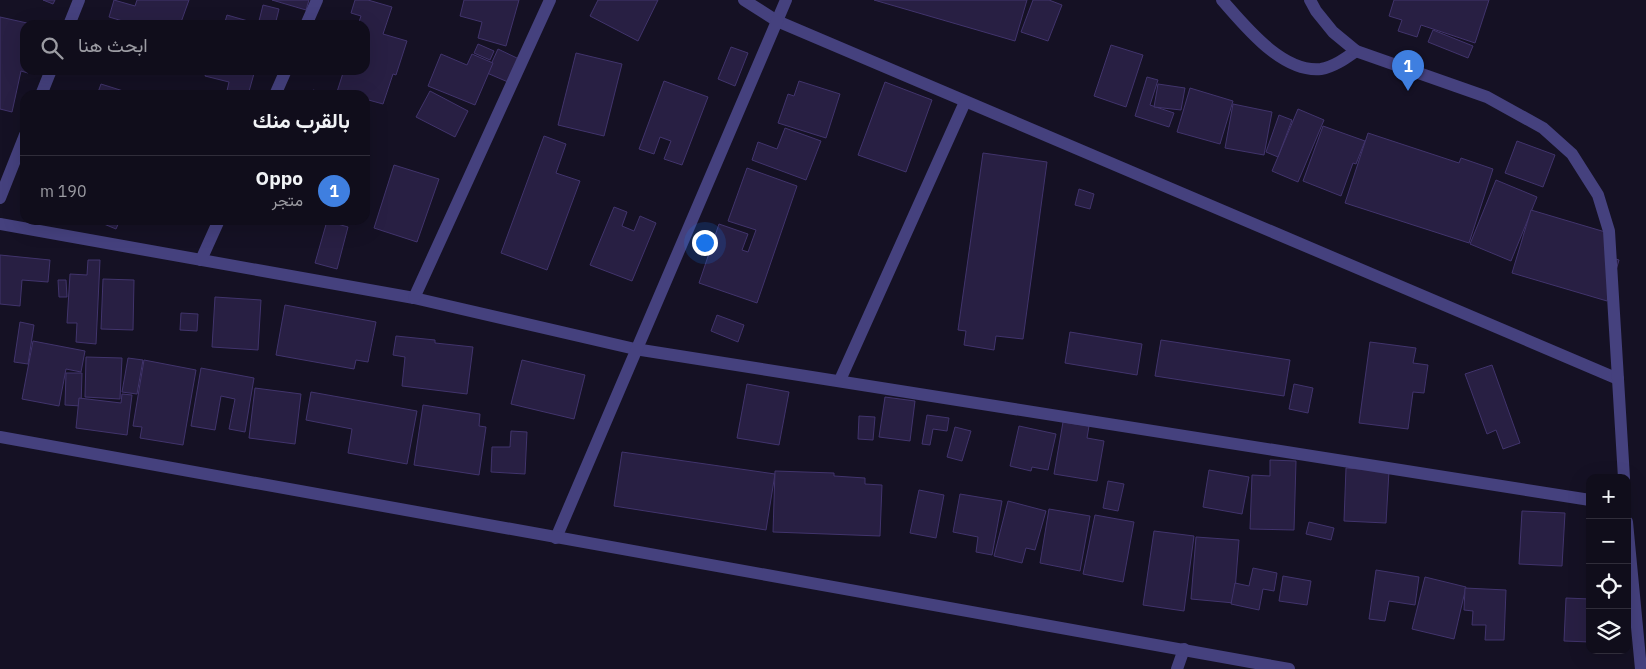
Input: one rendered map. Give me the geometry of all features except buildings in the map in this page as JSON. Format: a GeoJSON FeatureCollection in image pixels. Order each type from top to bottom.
{"type":"FeatureCollection","features":[{"type":"Feature","properties":{"kind":"street"},"geometry":{"type":"LineString","coordinates":[[71,20],[79,0]]}},
{"type":"Feature","properties":{"kind":"street"},"geometry":{"type":"LineString","coordinates":[[308,20],[317,0]]}},
{"type":"Feature","properties":{"kind":"street"},"geometry":{"type":"LineString","coordinates":[[414,298],[550,0]]}},
{"type":"Feature","properties":{"kind":"street"},"geometry":{"type":"LineString","coordinates":[[744,0],[777,21],[1618,378]]}},
{"type":"Feature","properties":{"kind":"street"},"geometry":{"type":"LineString","coordinates":[[556,538],[786,0]]}},
{"type":"Feature","properties":{"kind":"street"},"geometry":{"type":"LineString","coordinates":[[1222,0],[1270,51],[1293,63],[1311,69],[1323,69],[1356,51]]}},
{"type":"Feature","properties":{"kind":"street"},"geometry":{"type":"LineString","coordinates":[[1310,0],[1316,11],[1333,32],[1356,51],[1487,97],[1544,128],[1572,154],[1598,195],[1609,231],[1624,474]]}},
{"type":"Feature","properties":{"kind":"street"},"geometry":{"type":"LineString","coordinates":[[43,90],[49,75]]}},
{"type":"Feature","properties":{"kind":"street"},"geometry":{"type":"LineString","coordinates":[[277,90],[284,75]]}},
{"type":"Feature","properties":{"kind":"street"},"geometry":{"type":"LineString","coordinates":[[840,380],[965,102]]}},
{"type":"Feature","properties":{"kind":"street"},"geometry":{"type":"LineString","coordinates":[[0,198],[20,148]]}},
{"type":"Feature","properties":{"kind":"street"},"geometry":{"type":"LineString","coordinates":[[0,224],[414,298],[636,349],[1586,499]]}},
{"type":"Feature","properties":{"kind":"street"},"geometry":{"type":"LineString","coordinates":[[201,260],[217,225]]}},
{"type":"Feature","properties":{"kind":"street"},"geometry":{"type":"LineString","coordinates":[[0,437],[1289,669]]}},
{"type":"Feature","properties":{"kind":"street"},"geometry":{"type":"LineString","coordinates":[[1631,564],[1641,669]]}},
{"type":"Feature","properties":{"kind":"street"},"geometry":{"type":"LineString","coordinates":[[1177,669],[1184,649]]}},
{"type":"Feature","properties":{"kind":"place","name":"Oppo"},"geometry":{"type":"Point","coordinates":[1408,91]}}]}
